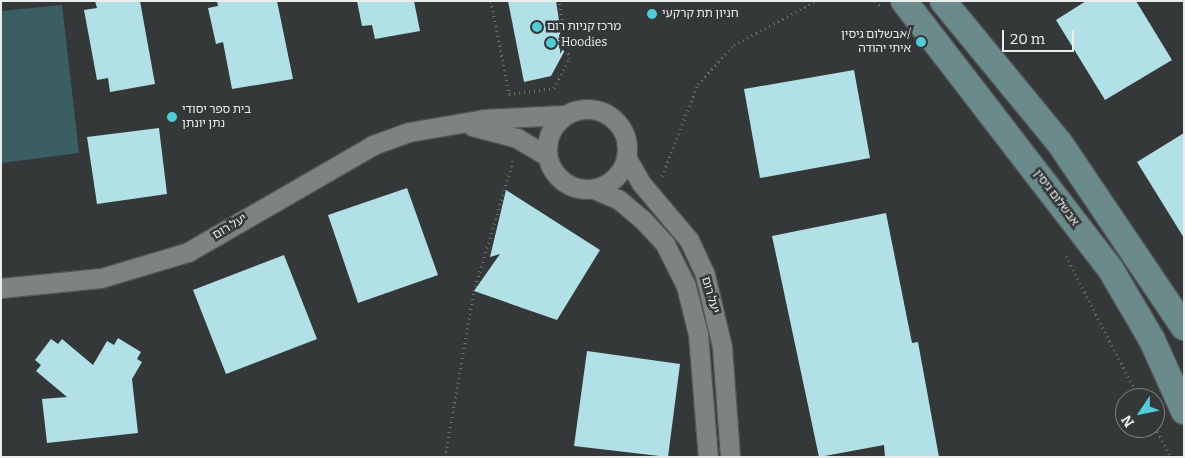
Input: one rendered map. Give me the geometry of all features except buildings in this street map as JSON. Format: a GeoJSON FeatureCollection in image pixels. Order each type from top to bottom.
{"type":"FeatureCollection","features":[{"type":"Feature","properties":{"kind":"street"},"geometry":{"type":"LineString","coordinates":[[943,1],[1059,142],[1184,327]]}},
{"type":"Feature","properties":{"kind":"street","name":"אבשלום גיסין"},"geometry":{"type":"LineString","coordinates":[[892,5],[1111,270],[1152,340],[1184,411]]}},
{"type":"Feature","properties":{"kind":"street"},"geometry":{"type":"LineString","coordinates":[[585,108],[610,115],[622,128],[626,157],[611,182],[594,189],[572,186],[560,179],[547,156],[551,130],[564,115],[585,108]]}},
{"type":"Feature","properties":{"kind":"street","name":"יעל רום"},"geometry":{"type":"LineString","coordinates":[[1,288],[101,278],[188,252],[373,145],[446,125],[511,116],[564,115]]}},
{"type":"Feature","properties":{"kind":"street","name":"יעל רום"},"geometry":{"type":"LineString","coordinates":[[446,125],[486,128],[517,138],[547,156]]}},
{"type":"Feature","properties":{"kind":"street","name":"יעל רום"},"geometry":{"type":"LineString","coordinates":[[626,157],[689,240],[715,308],[730,457]]}},
{"type":"Feature","properties":{"kind":"street","name":"יעל רום"},"geometry":{"type":"LineString","coordinates":[[594,189],[618,199],[642,218],[665,244],[686,286],[698,334],[708,457]]}},
{"type":"Feature","properties":{"kind":"path"},"geometry":{"type":"LineString","coordinates":[[491,1],[509,94],[554,88],[566,66],[569,59],[559,1]]}},
{"type":"Feature","properties":{"kind":"path"},"geometry":{"type":"LineString","coordinates":[[655,196],[698,84],[734,44],[816,1]]}},
{"type":"Feature","properties":{"kind":"path"},"geometry":{"type":"LineString","coordinates":[[875,1],[892,5]]}},
{"type":"Feature","properties":{"kind":"path"},"geometry":{"type":"LineString","coordinates":[[445,457],[474,291],[517,138]]}},
{"type":"Feature","properties":{"kind":"path"},"geometry":{"type":"LineString","coordinates":[[1064,252],[1134,388]]}},
{"type":"Feature","properties":{"kind":"path"},"geometry":{"type":"LineString","coordinates":[[1161,438],[1171,457]]}},
{"type":"Feature","properties":{"kind":"shaded area"},"geometry":{"type":"Polygon","coordinates":[[[62,5],[79,153],[1,163],[1,11],[62,5]]]}},
{"type":"Feature","properties":{"kind":"place","name":"חניון תת קרקעי"},"geometry":{"type":"Point","coordinates":[652,14]}},
{"type":"Feature","properties":{"kind":"place","name":"מרכז קניות רום"},"geometry":{"type":"Point","coordinates":[537,27]}},
{"type":"Feature","properties":{"kind":"place","name":"אבשלום גיסין/ איתי יהודה"},"geometry":{"type":"Point","coordinates":[921,42]}},
{"type":"Feature","properties":{"kind":"place","name":"Hoodies"},"geometry":{"type":"Point","coordinates":[551,43]}},
{"type":"Feature","properties":{"kind":"place","name":"בית ספר יסודי נתן יונתן"},"geometry":{"type":"Point","coordinates":[172,117]}}]}
